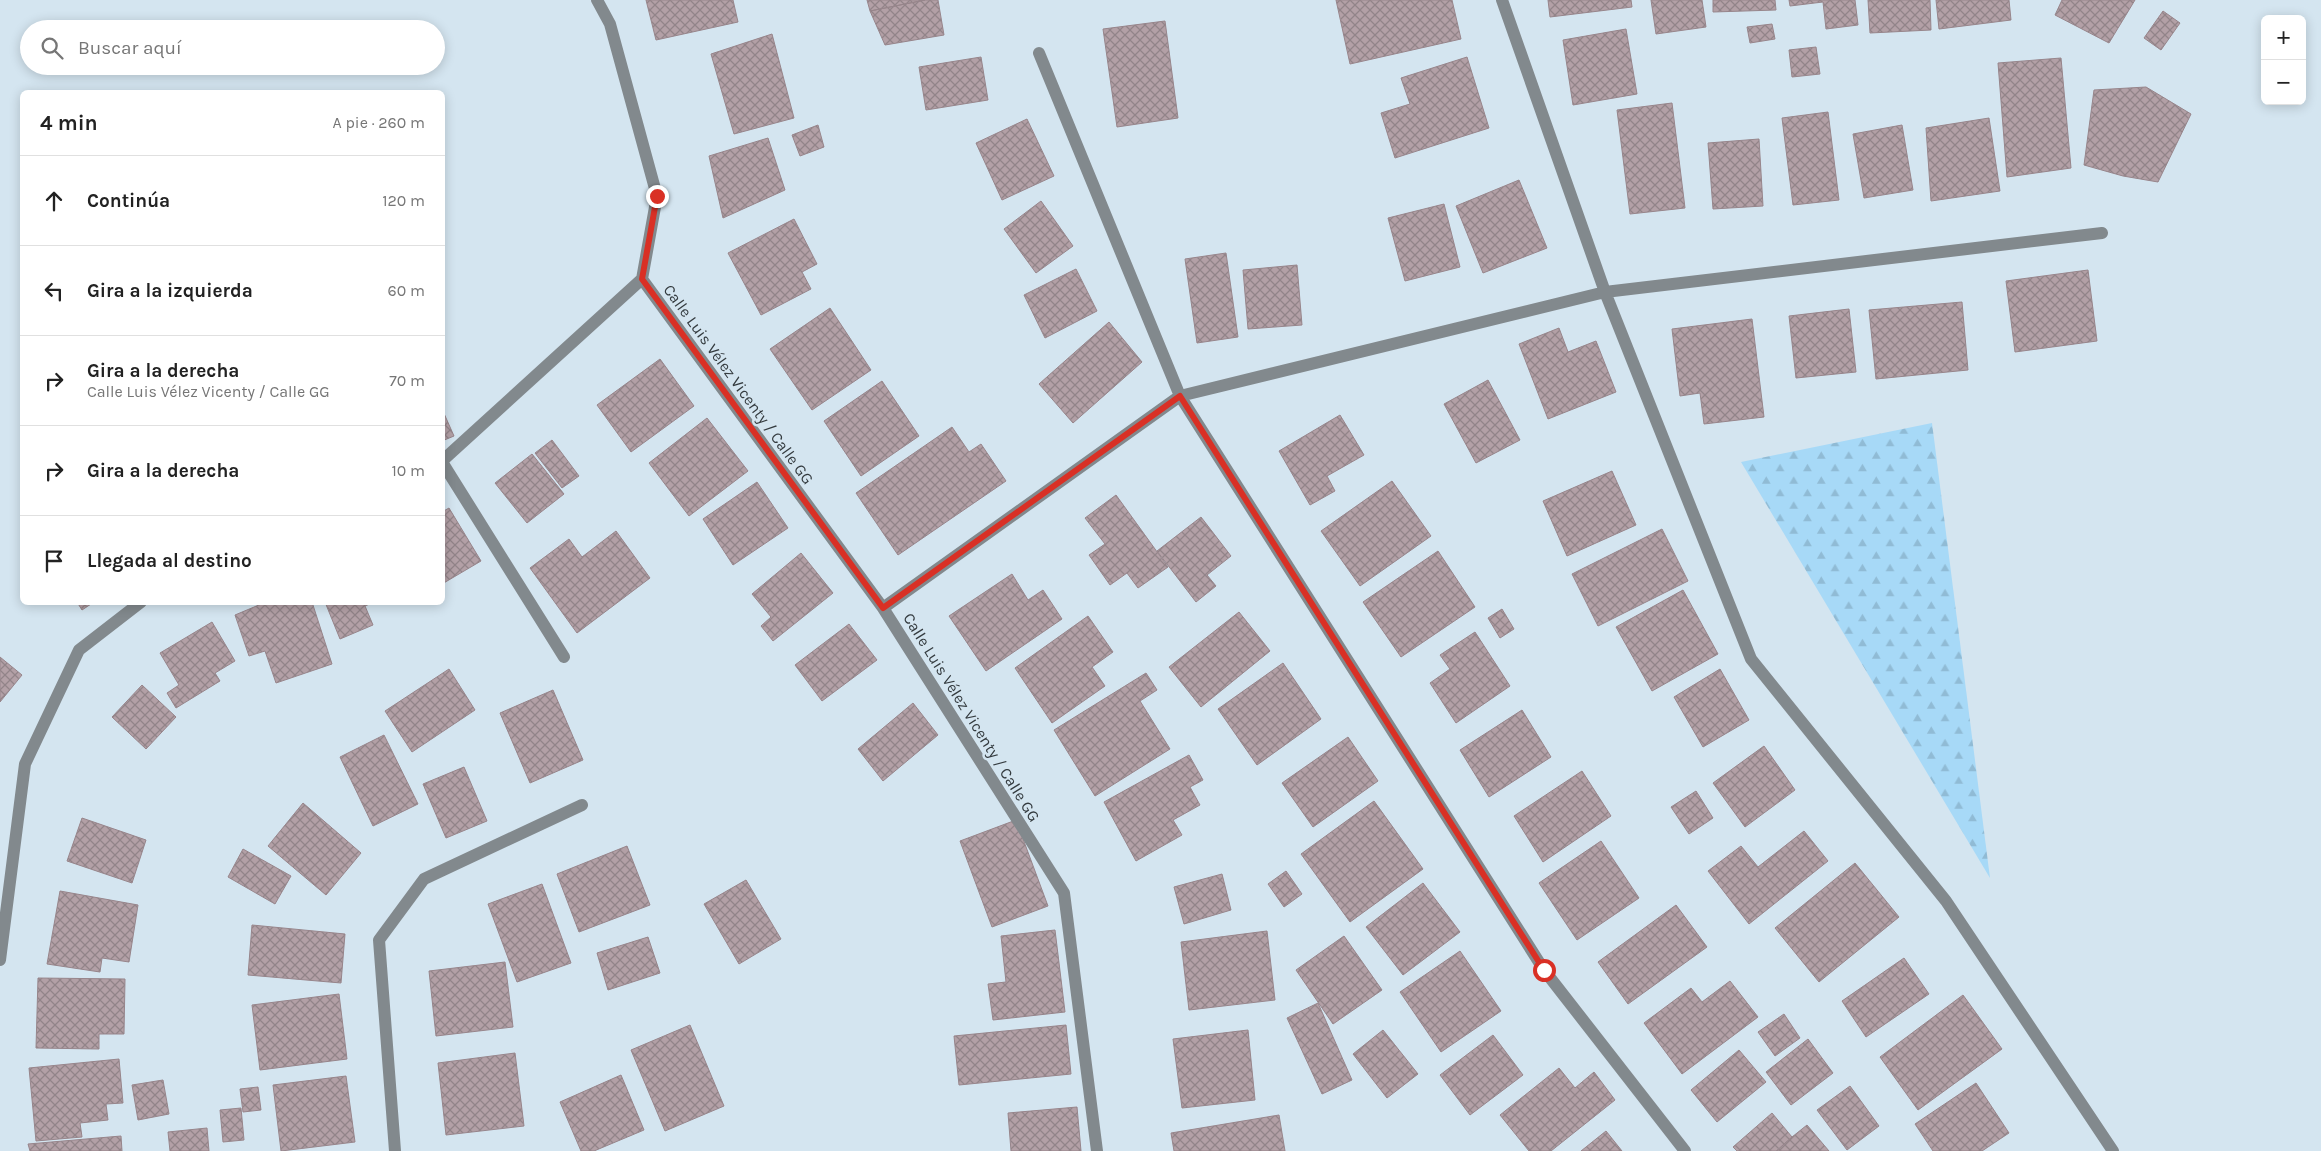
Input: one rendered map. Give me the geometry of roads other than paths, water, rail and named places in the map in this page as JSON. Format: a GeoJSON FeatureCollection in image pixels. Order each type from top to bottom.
{"type":"FeatureCollection","features":[{"type":"Feature","properties":{"kind":"street"},"geometry":{"type":"LineString","coordinates":[[445,458],[642,279],[657,196],[610,24],[597,0]]}},
{"type":"Feature","properties":{"kind":"street"},"geometry":{"type":"LineString","coordinates":[[1502,0],[1605,292],[1751,659],[1946,900],[2113,1151]]}},
{"type":"Feature","properties":{"kind":"street"},"geometry":{"type":"LineString","coordinates":[[1039,53],[1180,396],[1544,970],[1685,1151]]}},
{"type":"Feature","properties":{"kind":"street"},"geometry":{"type":"LineString","coordinates":[[883,608],[1180,396],[1605,292],[2102,233]]}},
{"type":"Feature","properties":{"kind":"street","name":"Calle Luis Vélez Vicenty / Calle GG"},"geometry":{"type":"LineString","coordinates":[[642,279],[883,608],[1064,893],[1097,1151]]}},
{"type":"Feature","properties":{"kind":"street"},"geometry":{"type":"LineString","coordinates":[[445,466],[564,657]]}},
{"type":"Feature","properties":{"kind":"street"},"geometry":{"type":"LineString","coordinates":[[0,960],[0,941],[25,764],[79,650],[137,605]]}},
{"type":"Feature","properties":{"kind":"street"},"geometry":{"type":"LineString","coordinates":[[395,1151],[379,940],[424,879],[582,805]]}}]}
